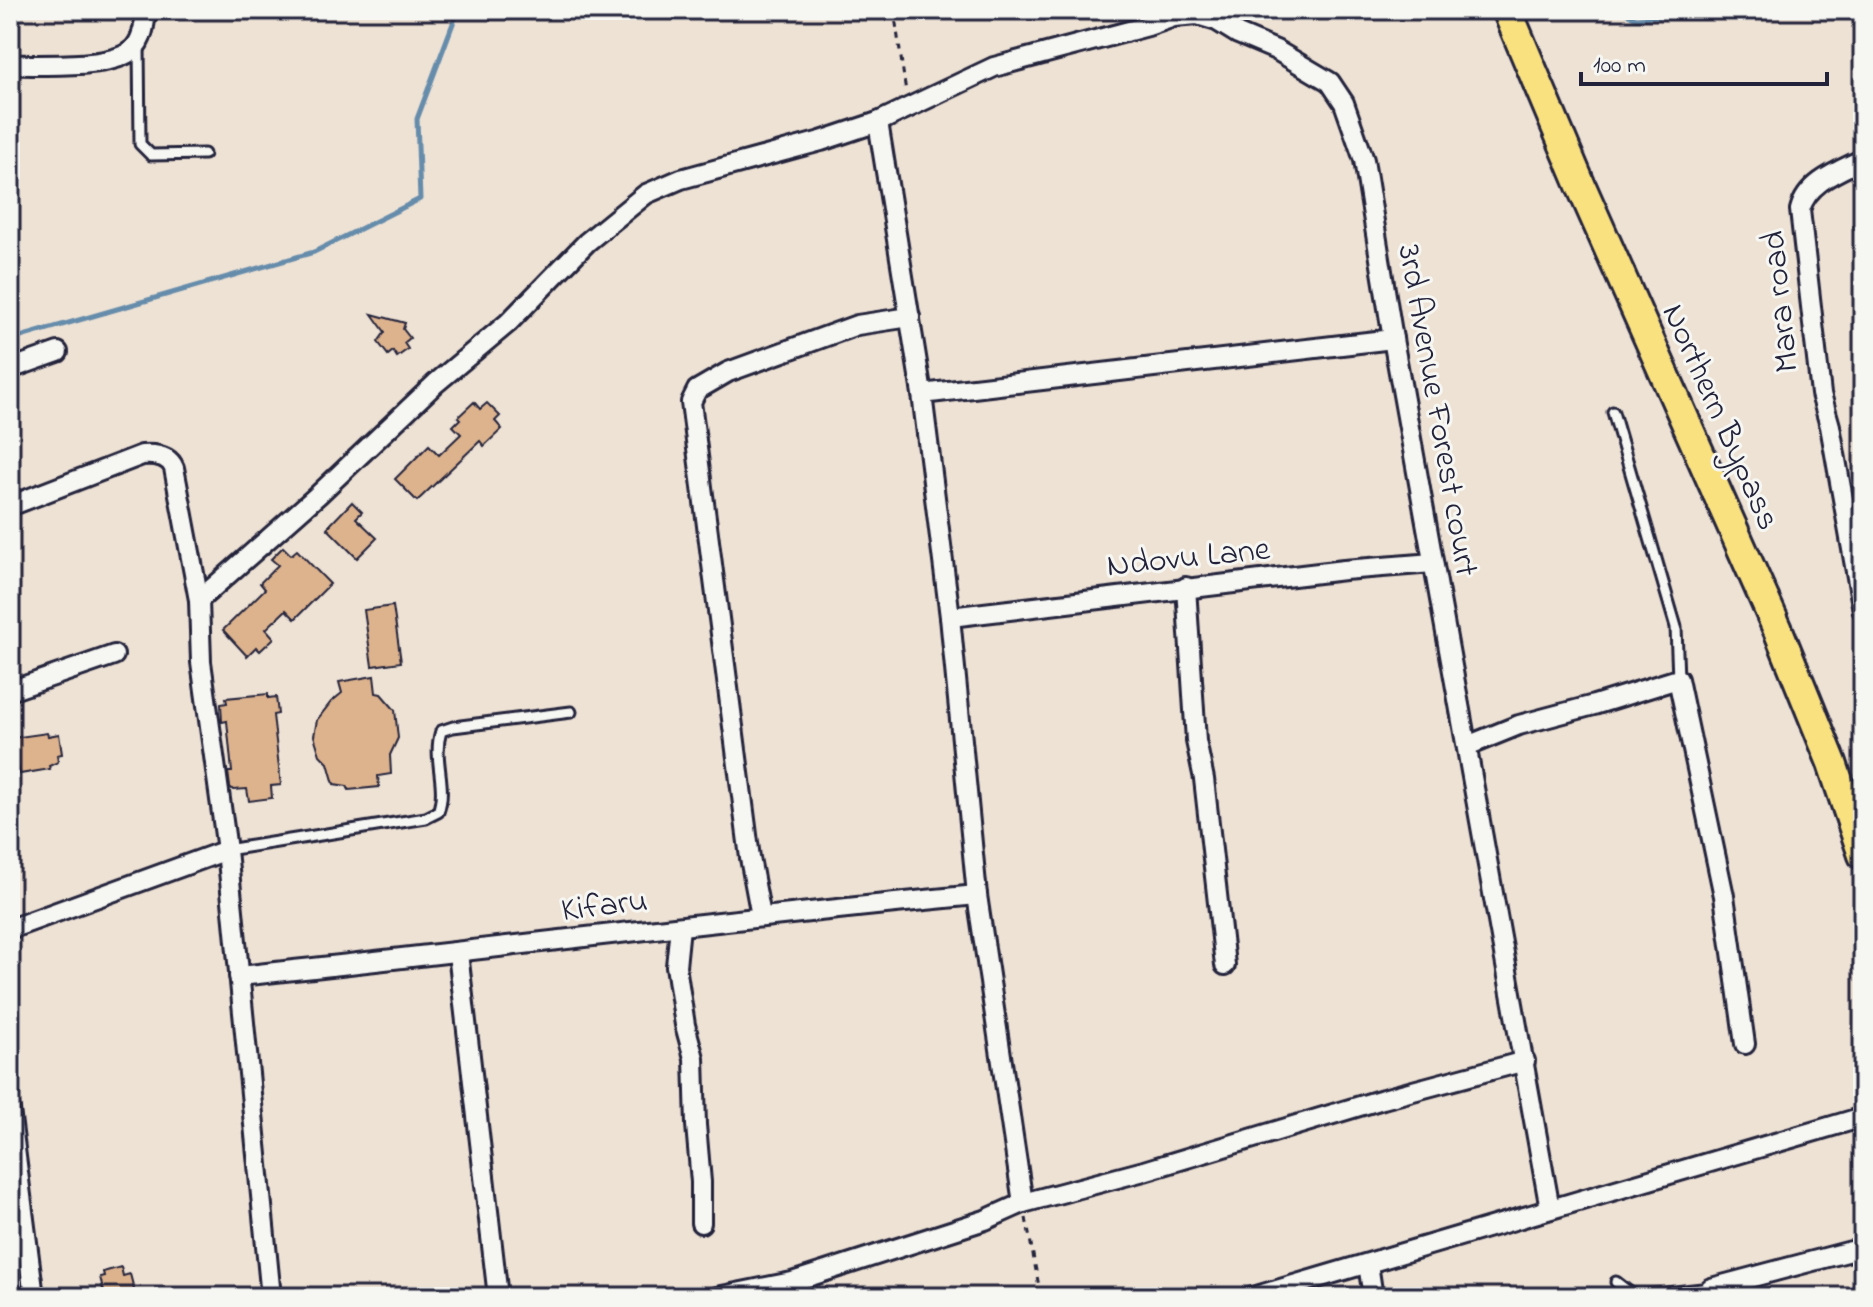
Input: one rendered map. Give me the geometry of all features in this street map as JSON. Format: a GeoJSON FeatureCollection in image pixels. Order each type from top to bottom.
{"type":"FeatureCollection","features":[{"type":"Feature","properties":{"kind":"main road","name":"Northern Bypass"},"geometry":{"type":"LineString","coordinates":[[1507,10],[1581,186],[1778,630],[1832,763],[1863,855]]}},
{"type":"Feature","properties":{"kind":"street"},"geometry":{"type":"LineString","coordinates":[[10,65],[119,58],[139,43],[146,10]]}},
{"type":"Feature","properties":{"kind":"street","name":"3rd Avenue Forest court"},"geometry":{"type":"LineString","coordinates":[[199,600],[318,495],[436,383],[499,331],[587,242],[646,194],[681,179],[821,141],[878,122],[994,67],[1174,17],[1197,15],[1217,21],[1238,34],[1276,50],[1330,82],[1344,103],[1364,160],[1393,339],[1550,1209]]}},
{"type":"Feature","properties":{"kind":"street"},"geometry":{"type":"LineString","coordinates":[[878,122],[922,394],[950,617],[977,895],[1023,1203]]}},
{"type":"Feature","properties":{"kind":"street","name":"Mara road"},"geometry":{"type":"LineString","coordinates":[[1863,159],[1817,184],[1803,199],[1800,210],[1821,394],[1830,426],[1863,611]]}},
{"type":"Feature","properties":{"kind":"street"},"geometry":{"type":"LineString","coordinates":[[761,916],[750,858],[691,402],[697,390],[728,372],[857,325],[910,317]]}},
{"type":"Feature","properties":{"kind":"street"},"geometry":{"type":"LineString","coordinates":[[922,394],[1393,339]]}},
{"type":"Feature","properties":{"kind":"street"},"geometry":{"type":"LineString","coordinates":[[10,369],[58,352]]}},
{"type":"Feature","properties":{"kind":"street"},"geometry":{"type":"LineString","coordinates":[[10,506],[148,455],[165,456],[174,468],[199,600],[201,662],[227,850],[271,1297]]}},
{"type":"Feature","properties":{"kind":"street","name":"Ndovu Lane"},"geometry":{"type":"LineString","coordinates":[[950,617],[1186,587],[1433,563]]}},
{"type":"Feature","properties":{"kind":"street"},"geometry":{"type":"LineString","coordinates":[[1186,587],[1196,741],[1204,779],[1225,965]]}},
{"type":"Feature","properties":{"kind":"street"},"geometry":{"type":"LineString","coordinates":[[10,691],[114,655]]}},
{"type":"Feature","properties":{"kind":"street"},"geometry":{"type":"LineString","coordinates":[[1467,746],[1519,725],[1678,679],[1724,896],[1745,1044]]}},
{"type":"Feature","properties":{"kind":"street"},"geometry":{"type":"LineString","coordinates":[[10,929],[227,850]]}},
{"type":"Feature","properties":{"kind":"street","name":"Kifaru"},"geometry":{"type":"LineString","coordinates":[[239,976],[761,916],[977,895]]}},
{"type":"Feature","properties":{"kind":"street"},"geometry":{"type":"LineString","coordinates":[[680,927],[676,966],[685,1025],[694,1058],[701,1223]]}},
{"type":"Feature","properties":{"kind":"street"},"geometry":{"type":"LineString","coordinates":[[458,953],[498,1297]]}},
{"type":"Feature","properties":{"kind":"street"},"geometry":{"type":"LineString","coordinates":[[717,1297],[792,1282],[985,1220],[1023,1203],[1525,1061]]}},
{"type":"Feature","properties":{"kind":"street"},"geometry":{"type":"LineString","coordinates":[[10,1110],[34,1297]]}},
{"type":"Feature","properties":{"kind":"street"},"geometry":{"type":"LineString","coordinates":[[1253,1297],[1863,1117]]}},
{"type":"Feature","properties":{"kind":"street"},"geometry":{"type":"LineString","coordinates":[[1711,1293],[1851,1251]]}},
{"type":"Feature","properties":{"kind":"street"},"geometry":{"type":"LineString","coordinates":[[1368,1264],[1373,1297]]}},
{"type":"Feature","properties":{"kind":"street"},"geometry":{"type":"LineString","coordinates":[[767,1297],[792,1282]]}},
{"type":"Feature","properties":{"kind":"lane"},"geometry":{"type":"LineString","coordinates":[[139,43],[140,144],[151,155],[204,154]]}},
{"type":"Feature","properties":{"kind":"lane"},"geometry":{"type":"LineString","coordinates":[[1613,412],[1676,627],[1678,679]]}},
{"type":"Feature","properties":{"kind":"lane"},"geometry":{"type":"LineString","coordinates":[[227,850],[426,818],[438,812],[443,800],[436,746],[441,731],[571,712]]}},
{"type":"Feature","properties":{"kind":"lane"},"geometry":{"type":"LineString","coordinates":[[1616,1282],[1639,1296],[1711,1293]]}},
{"type":"Feature","properties":{"kind":"path"},"geometry":{"type":"LineString","coordinates":[[894,10],[906,85],[904,111]]}},
{"type":"Feature","properties":{"kind":"path"},"geometry":{"type":"LineString","coordinates":[[1023,1203],[1041,1297]]}},
{"type":"Feature","properties":{"kind":"building"},"geometry":{"type":"Polygon","coordinates":[[[372,314],[405,323],[403,329],[410,338],[404,343],[408,349],[397,357],[393,351],[388,355],[378,342],[385,332],[372,314]]]}},
{"type":"Feature","properties":{"kind":"building"},"geometry":{"type":"Polygon","coordinates":[[[474,402],[480,409],[487,403],[500,416],[495,421],[502,429],[484,446],[480,441],[417,501],[395,479],[429,445],[439,455],[461,434],[453,426],[474,402]]]}},
{"type":"Feature","properties":{"kind":"building"},"geometry":{"type":"Polygon","coordinates":[[[352,502],[362,512],[356,518],[377,538],[357,558],[327,528],[352,502]]]}},
{"type":"Feature","properties":{"kind":"building"},"geometry":{"type":"Polygon","coordinates":[[[283,547],[291,555],[297,550],[330,584],[295,619],[286,610],[266,629],[274,638],[260,651],[256,647],[247,656],[223,630],[265,589],[260,583],[278,565],[271,559],[283,547]]]}},
{"type":"Feature","properties":{"kind":"building"},"geometry":{"type":"Polygon","coordinates":[[[393,606],[401,662],[372,666],[364,610],[393,606]]]}},
{"type":"Feature","properties":{"kind":"building"},"geometry":{"type":"Polygon","coordinates":[[[374,676],[376,693],[381,694],[395,710],[398,738],[390,755],[391,774],[378,776],[379,787],[349,790],[347,786],[334,784],[328,763],[320,755],[314,736],[317,720],[342,693],[339,682],[374,676]]]}},
{"type":"Feature","properties":{"kind":"building"},"geometry":{"type":"Polygon","coordinates":[[[268,694],[268,698],[276,697],[278,714],[273,715],[281,785],[271,786],[272,798],[249,801],[247,789],[233,790],[230,787],[228,772],[232,772],[227,721],[222,722],[221,704],[227,703],[226,698],[268,694]]]}},
{"type":"Feature","properties":{"kind":"building"},"geometry":{"type":"Polygon","coordinates":[[[47,733],[48,736],[59,734],[62,754],[57,755],[58,762],[49,766],[50,769],[20,774],[12,738],[47,733]]]}},
{"type":"Feature","properties":{"kind":"building"},"geometry":{"type":"Polygon","coordinates":[[[121,1267],[123,1276],[130,1274],[136,1297],[105,1297],[100,1277],[104,1276],[103,1272],[121,1267]]]}},
{"type":"Feature","properties":{"kind":"waterway"},"geometry":{"type":"LineString","coordinates":[[10,340],[314,252],[420,199],[417,119],[458,10]]}},
{"type":"Feature","properties":{"kind":"waterway"},"geometry":{"type":"LineString","coordinates":[[1620,10],[1636,18],[1751,10]]}}]}
